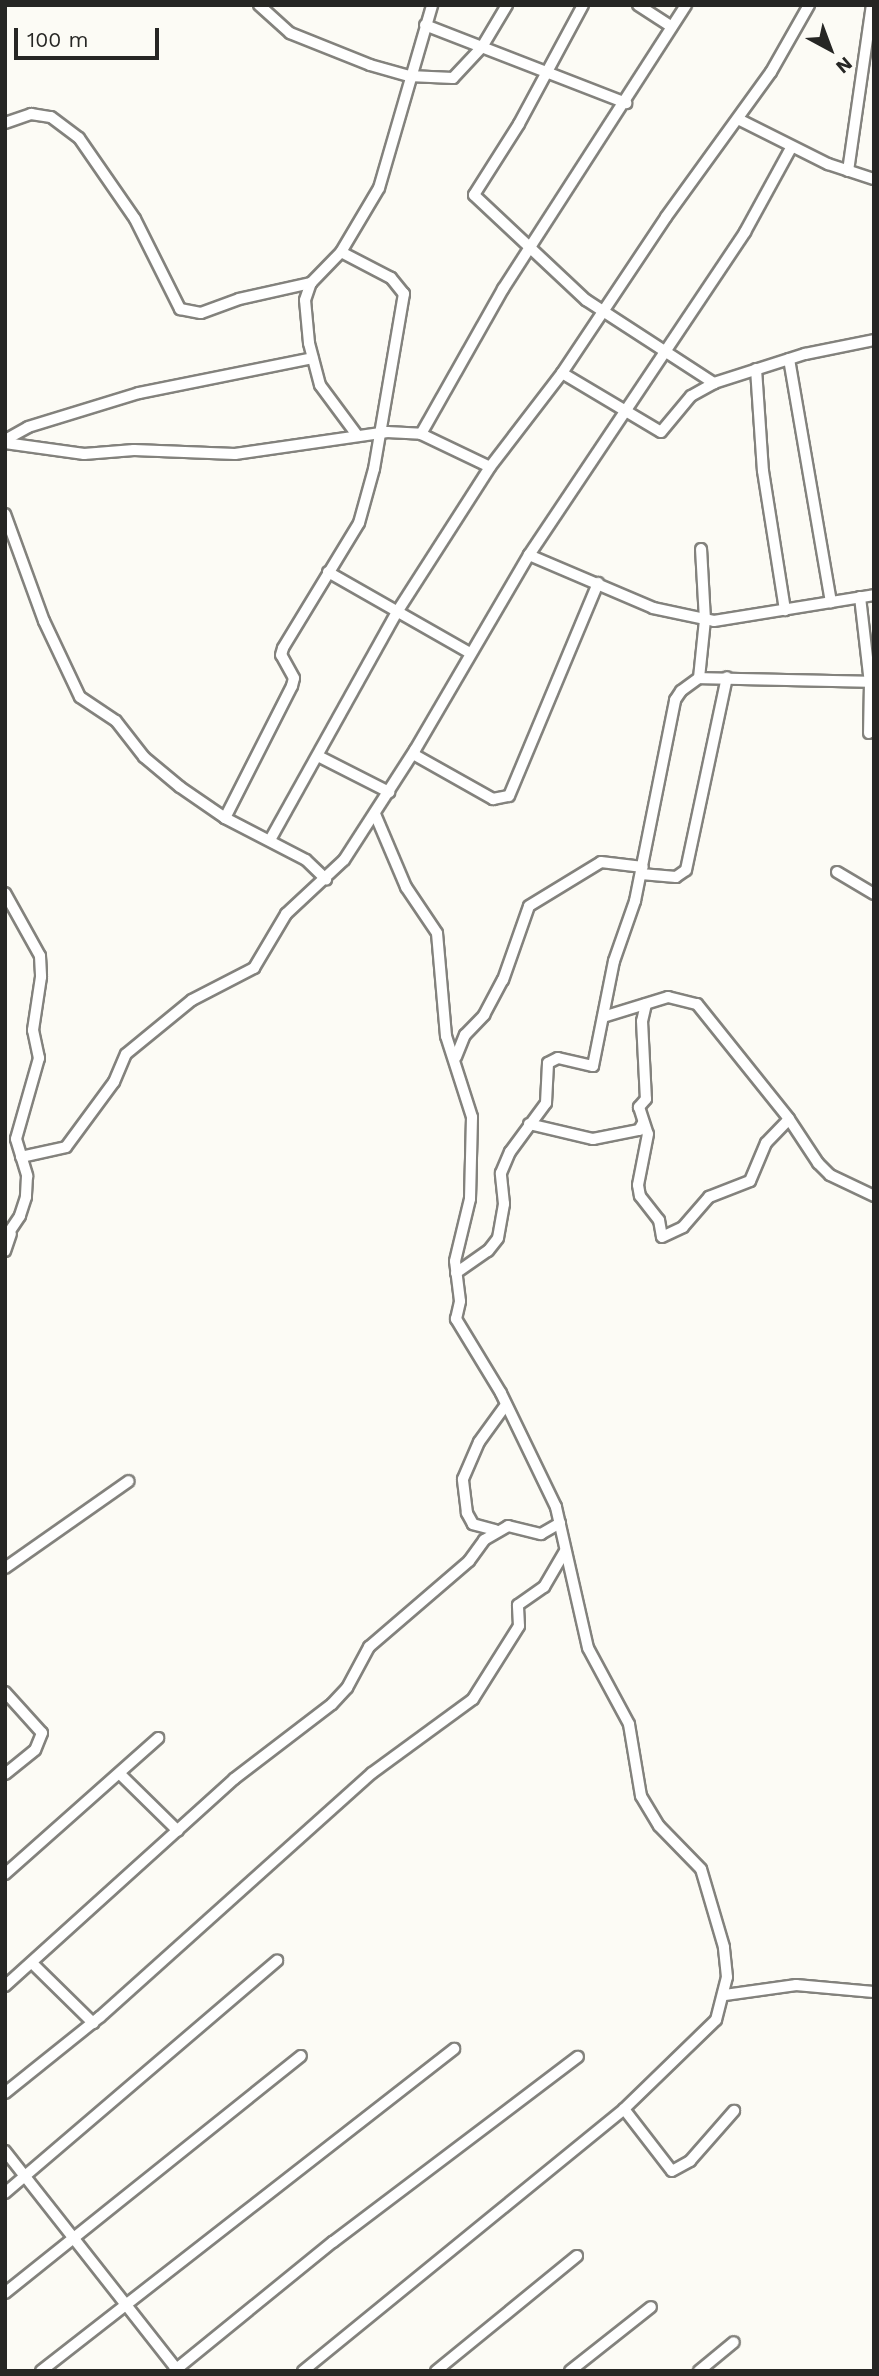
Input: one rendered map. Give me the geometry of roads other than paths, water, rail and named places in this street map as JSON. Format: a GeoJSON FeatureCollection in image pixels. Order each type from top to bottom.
{"type":"FeatureCollection","features":[{"type":"Feature","properties":{"kind":"street"},"geometry":{"type":"LineString","coordinates":[[259,5],[290,33],[409,76],[453,78],[482,47],[507,5]]}},
{"type":"Feature","properties":{"kind":"street"},"geometry":{"type":"LineString","coordinates":[[357,435],[320,385],[313,358],[305,300],[311,283],[341,252],[379,188],[409,76],[432,5]]}},
{"type":"Feature","properties":{"kind":"street"},"geometry":{"type":"LineString","coordinates":[[583,5],[548,71],[474,195],[479,204],[532,245],[603,312],[714,383]]}},
{"type":"Feature","properties":{"kind":"street"},"geometry":{"type":"LineString","coordinates":[[638,5],[673,27]]}},
{"type":"Feature","properties":{"kind":"street"},"geometry":{"type":"LineString","coordinates":[[421,434],[532,245],[626,103],[686,5]]}},
{"type":"Feature","properties":{"kind":"street"},"geometry":{"type":"LineString","coordinates":[[270,840],[397,612],[490,467],[562,373],[771,72],[809,5]]}},
{"type":"Feature","properties":{"kind":"street"},"geometry":{"type":"LineString","coordinates":[[848,171],[872,5]]}},
{"type":"Feature","properties":{"kind":"street"},"geometry":{"type":"LineString","coordinates":[[425,25],[626,103]]}},
{"type":"Feature","properties":{"kind":"street"},"geometry":{"type":"LineString","coordinates":[[5,123],[31,114],[51,117],[79,138],[135,219],[180,309],[201,313],[239,299],[311,283]]}},
{"type":"Feature","properties":{"kind":"street"},"geometry":{"type":"LineString","coordinates":[[738,119],[791,148],[874,179]]}},
{"type":"Feature","properties":{"kind":"street"},"geometry":{"type":"LineString","coordinates":[[21,1157],[66,1147],[114,1082],[126,1054],[192,1000],[254,968],[286,914],[326,879],[389,792],[530,555],[622,411],[745,232],[791,148]]}},
{"type":"Feature","properties":{"kind":"street"},"geometry":{"type":"LineString","coordinates":[[225,818],[292,686],[294,678],[281,655],[284,648],[366,502],[404,294],[391,278],[341,252]]}},
{"type":"Feature","properties":{"kind":"street"},"geometry":{"type":"LineString","coordinates":[[562,373],[661,432],[691,396],[714,383],[789,359],[874,340]]}},
{"type":"Feature","properties":{"kind":"street"},"geometry":{"type":"LineString","coordinates":[[5,442],[38,424],[139,393],[313,358]]}},
{"type":"Feature","properties":{"kind":"street"},"geometry":{"type":"LineString","coordinates":[[789,359],[831,601]]}},
{"type":"Feature","properties":{"kind":"street"},"geometry":{"type":"LineString","coordinates":[[757,369],[763,471],[785,610]]}},
{"type":"Feature","properties":{"kind":"street"},"geometry":{"type":"LineString","coordinates":[[5,442],[84,454],[134,450],[235,454],[357,435],[421,434],[490,467]]}},
{"type":"Feature","properties":{"kind":"street"},"geometry":{"type":"LineString","coordinates":[[5,514],[10,539],[44,621],[80,697],[116,721],[159,772],[225,818],[306,860],[326,879]]}},
{"type":"Feature","properties":{"kind":"street"},"geometry":{"type":"LineString","coordinates":[[699,678],[705,620],[701,549]]}},
{"type":"Feature","properties":{"kind":"street"},"geometry":{"type":"LineString","coordinates":[[530,555],[653,608],[705,620],[874,595]]}},
{"type":"Feature","properties":{"kind":"street"},"geometry":{"type":"LineString","coordinates":[[328,572],[470,653]]}},
{"type":"Feature","properties":{"kind":"street"},"geometry":{"type":"LineString","coordinates":[[413,754],[493,799],[509,796],[598,583]]}},
{"type":"Feature","properties":{"kind":"street"},"geometry":{"type":"LineString","coordinates":[[860,597],[872,683],[869,733]]}},
{"type":"Feature","properties":{"kind":"street"},"geometry":{"type":"LineString","coordinates":[[456,1058],[465,1035],[484,1015],[503,980],[529,906],[601,862],[676,877],[686,870],[727,677]]}},
{"type":"Feature","properties":{"kind":"street"},"geometry":{"type":"LineString","coordinates":[[456,1273],[488,1251],[498,1238],[504,1204],[501,1173],[530,1124],[546,1103],[548,1063],[558,1058],[593,1066],[603,1017],[642,870],[675,700],[699,678],[872,683]]}},
{"type":"Feature","properties":{"kind":"street"},"geometry":{"type":"LineString","coordinates":[[318,756],[389,792]]}},
{"type":"Feature","properties":{"kind":"street"},"geometry":{"type":"LineString","coordinates":[[303,2371],[624,2109],[716,2020],[725,1995],[724,1947],[701,1869],[659,1826],[640,1796],[629,1724],[588,1648],[560,1523],[546,1485],[505,1406],[501,1393],[456,1319],[460,1301],[456,1273],[470,1199],[472,1117],[442,1010],[436,933],[406,887],[374,814]]}},
{"type":"Feature","properties":{"kind":"street"},"geometry":{"type":"LineString","coordinates":[[837,872],[874,894]]}},
{"type":"Feature","properties":{"kind":"street"},"geometry":{"type":"LineString","coordinates":[[5,893],[40,956],[33,1030],[39,1058],[16,1139],[27,1176],[26,1197],[9,1234],[5,1251]]}},
{"type":"Feature","properties":{"kind":"street"},"geometry":{"type":"LineString","coordinates":[[603,1017],[668,997],[698,1004],[831,1175],[874,1196]]}},
{"type":"Feature","properties":{"kind":"street"},"geometry":{"type":"LineString","coordinates":[[646,1004],[642,1021],[646,1099],[639,1107],[648,1134],[640,1169],[640,1196],[655,1213],[662,1237],[683,1227],[709,1197],[750,1181],[766,1143],[789,1119]]}},
{"type":"Feature","properties":{"kind":"street"},"geometry":{"type":"LineString","coordinates":[[530,1124],[593,1139],[639,1130],[643,1123]]}},
{"type":"Feature","properties":{"kind":"street"},"geometry":{"type":"LineString","coordinates":[[495,1530],[473,1524],[467,1514],[463,1479],[479,1442],[505,1406]]}},
{"type":"Feature","properties":{"kind":"street"},"geometry":{"type":"LineString","coordinates":[[5,1569],[129,1482]]}},
{"type":"Feature","properties":{"kind":"street"},"geometry":{"type":"LineString","coordinates":[[5,1986],[234,1779],[332,1704],[347,1688],[369,1647],[443,1586],[495,1530],[508,1526],[541,1534],[560,1523]]}},
{"type":"Feature","properties":{"kind":"street"},"geometry":{"type":"LineString","coordinates":[[5,2093],[93,2023],[372,1773],[473,1699],[519,1626],[518,1605],[544,1587],[565,1551]]}},
{"type":"Feature","properties":{"kind":"street"},"geometry":{"type":"LineString","coordinates":[[5,1692],[42,1733],[35,1750],[5,1774]]}},
{"type":"Feature","properties":{"kind":"street"},"geometry":{"type":"LineString","coordinates":[[5,1874],[158,1738]]}},
{"type":"Feature","properties":{"kind":"street"},"geometry":{"type":"LineString","coordinates":[[120,1774],[178,1832]]}},
{"type":"Feature","properties":{"kind":"street"},"geometry":{"type":"LineString","coordinates":[[5,2193],[277,1961]]}},
{"type":"Feature","properties":{"kind":"street"},"geometry":{"type":"LineString","coordinates":[[32,1963],[93,2023]]}},
{"type":"Feature","properties":{"kind":"street"},"geometry":{"type":"LineString","coordinates":[[725,1995],[796,1985],[874,1992]]}},
{"type":"Feature","properties":{"kind":"street"},"geometry":{"type":"LineString","coordinates":[[41,2371],[454,2049]]}},
{"type":"Feature","properties":{"kind":"street"},"geometry":{"type":"LineString","coordinates":[[5,2293],[301,2056]]}},
{"type":"Feature","properties":{"kind":"street"},"geometry":{"type":"LineString","coordinates":[[5,2151],[176,2370],[333,2242],[579,2057]]}},
{"type":"Feature","properties":{"kind":"street"},"geometry":{"type":"LineString","coordinates":[[624,2109],[672,2171],[690,2161],[734,2110]]}},
{"type":"Feature","properties":{"kind":"street"},"geometry":{"type":"LineString","coordinates":[[436,2371],[577,2256]]}},
{"type":"Feature","properties":{"kind":"street"},"geometry":{"type":"LineString","coordinates":[[570,2371],[651,2307]]}},
{"type":"Feature","properties":{"kind":"street"},"geometry":{"type":"LineString","coordinates":[[699,2371],[734,2342]]}}]}
